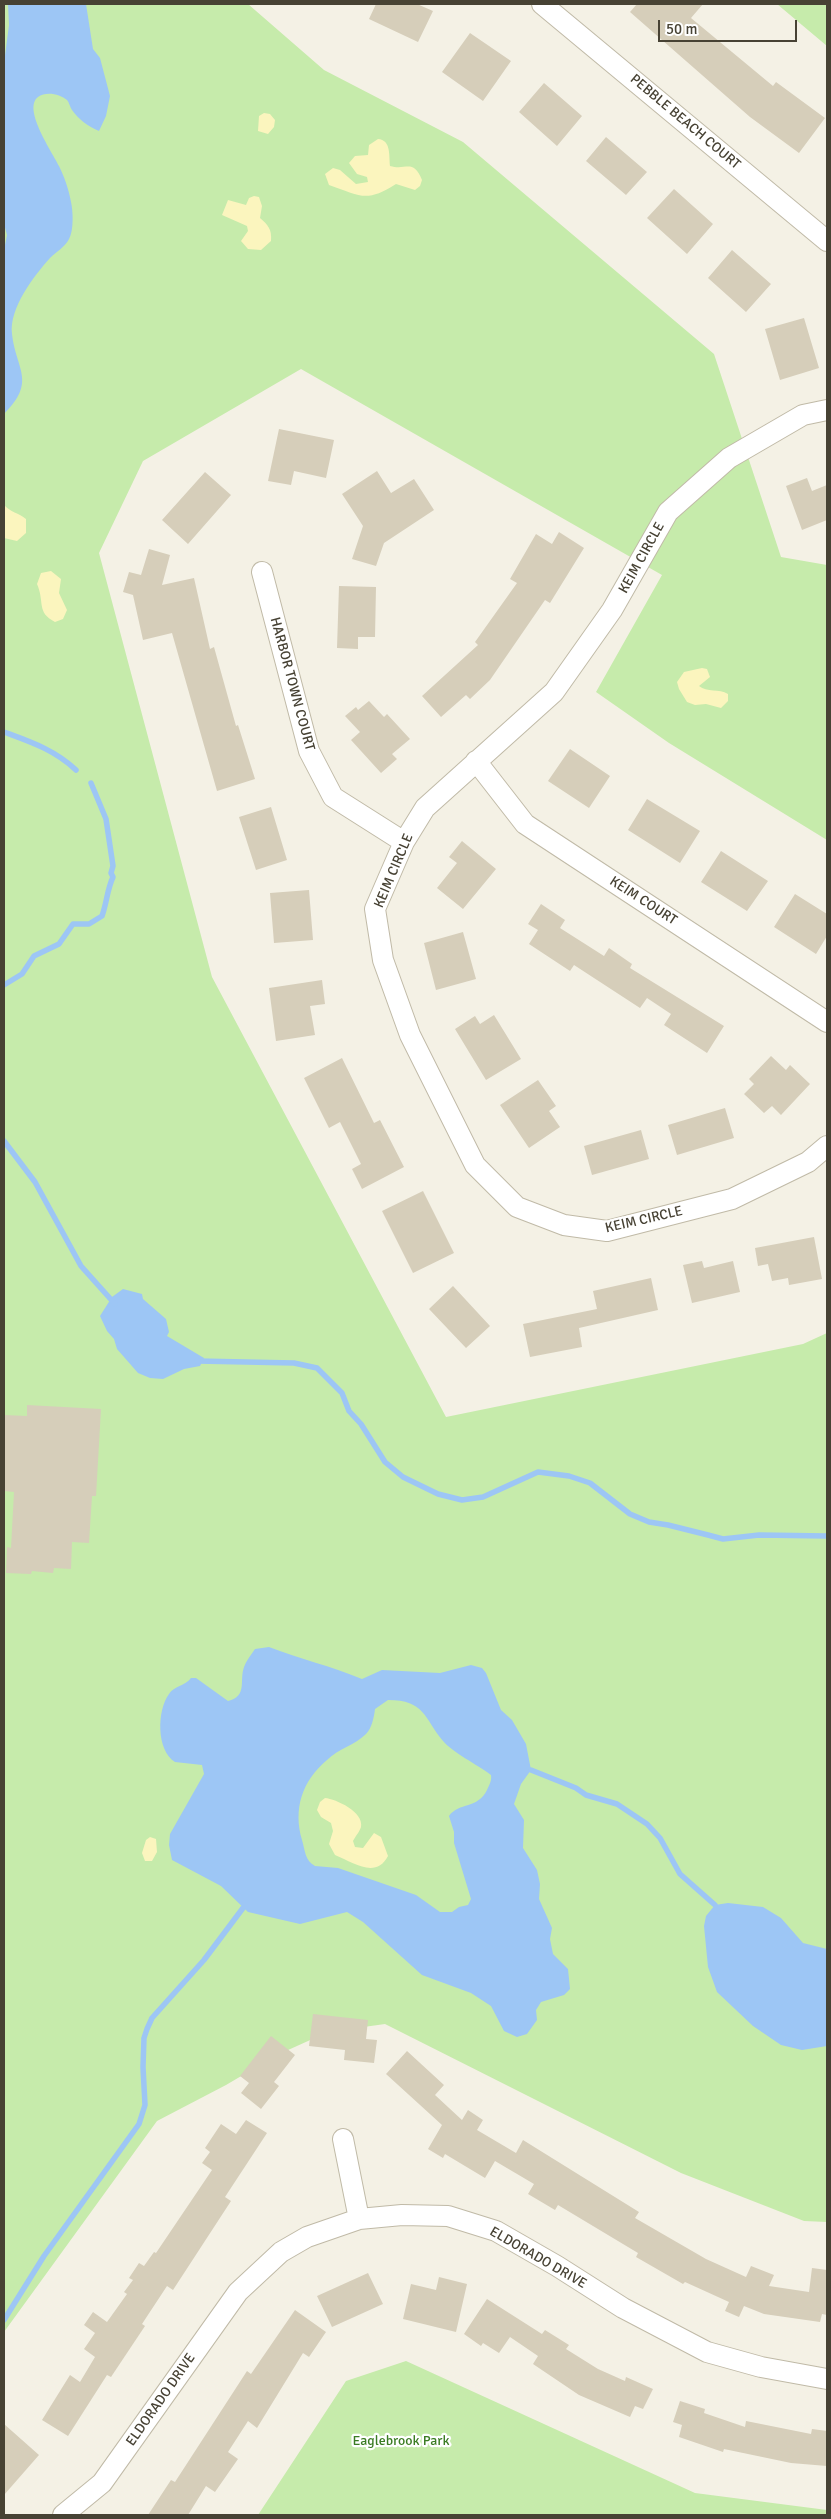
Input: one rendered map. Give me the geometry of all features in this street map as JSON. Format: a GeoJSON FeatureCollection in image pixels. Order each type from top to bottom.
{"type":"FeatureCollection","features":[{"type":"Feature","properties":{"kind":"street","name":"PEBBLE BEACH COURT"},"geometry":{"type":"LineString","coordinates":[[542,4],[827,241]]}},
{"type":"Feature","properties":{"kind":"street","name":"KEIM CIRCLE"},"geometry":{"type":"LineString","coordinates":[[827,410],[803,415],[729,458],[668,512],[612,610],[554,692],[426,808],[404,842],[375,909],[383,960],[410,1035],[476,1165],[517,1206],[564,1225],[607,1231],[732,1199],[808,1162],[827,1146]]}},
{"type":"Feature","properties":{"kind":"street","name":"HARBOR TOWN COURT"},"geometry":{"type":"LineString","coordinates":[[262,572],[309,751],[333,798],[404,842]]}},
{"type":"Feature","properties":{"kind":"street","name":"KEIM COURT"},"geometry":{"type":"LineString","coordinates":[[476,761],[525,824],[827,1022]]}},
{"type":"Feature","properties":{"kind":"street"},"geometry":{"type":"LineString","coordinates":[[343,2139],[359,2219]]}},
{"type":"Feature","properties":{"kind":"street","name":"ELDORADO DRIVE"},"geometry":{"type":"LineString","coordinates":[[63,2515],[102,2484],[238,2292],[281,2252],[307,2237],[359,2219],[402,2215],[448,2216],[496,2231],[557,2266],[623,2308],[707,2352],[760,2367],[827,2379]]}},
{"type":"Feature","properties":{"kind":"green space"},"geometry":{"type":"Polygon","coordinates":[[[4,4],[248,4],[324,70],[463,142],[714,354],[781,557],[827,565],[827,840],[669,743],[596,692],[662,575],[301,369],[143,461],[99,553],[212,977],[446,1417],[803,1344],[827,1333],[827,2222],[804,2221],[681,2173],[385,2024],[328,2032],[277,2055],[226,2085],[157,2121],[4,2332],[4,4]]]}},
{"type":"Feature","properties":{"kind":"green space"},"geometry":{"type":"Polygon","coordinates":[[[777,4],[827,4],[827,46],[777,4]]]}},
{"type":"Feature","properties":{"kind":"green space","name":"Eaglebrook Park"},"geometry":{"type":"Polygon","coordinates":[[[406,2361],[695,2493],[827,2510],[827,2515],[258,2515],[346,2381],[406,2361]]]}},
{"type":"Feature","properties":{"kind":"sand"},"geometry":{"type":"Polygon","coordinates":[[[264,113],[270,114],[275,120],[274,127],[268,134],[258,131],[259,116],[264,113]]]}},
{"type":"Feature","properties":{"kind":"sand"},"geometry":{"type":"Polygon","coordinates":[[[378,139],[387,145],[390,166],[412,167],[415,169],[422,180],[420,186],[415,190],[396,184],[377,194],[363,196],[329,185],[325,174],[333,168],[340,170],[356,184],[368,182],[367,177],[357,174],[349,163],[355,156],[368,155],[369,145],[378,139]]]}},
{"type":"Feature","properties":{"kind":"sand"},"geometry":{"type":"Polygon","coordinates":[[[259,197],[262,206],[260,218],[267,225],[271,233],[271,241],[261,250],[248,249],[241,241],[248,231],[247,226],[222,215],[228,200],[246,205],[249,198],[259,197]]]}},
{"type":"Feature","properties":{"kind":"sand"},"geometry":{"type":"Polygon","coordinates":[[[4,505],[26,519],[26,533],[17,541],[4,538],[4,505]]]}},
{"type":"Feature","properties":{"kind":"sand"},"geometry":{"type":"Polygon","coordinates":[[[51,571],[61,579],[59,593],[67,610],[63,619],[55,622],[43,610],[37,584],[41,573],[51,571]]]}},
{"type":"Feature","properties":{"kind":"sand"},"geometry":{"type":"Polygon","coordinates":[[[702,668],[707,669],[710,677],[699,686],[728,694],[728,701],[721,708],[706,704],[695,705],[687,702],[679,689],[677,682],[684,672],[702,668]]]}},
{"type":"Feature","properties":{"kind":"sand"},"geometry":{"type":"Polygon","coordinates":[[[325,1798],[348,1807],[358,1816],[361,1821],[361,1827],[353,1841],[355,1847],[363,1848],[374,1833],[381,1837],[388,1856],[383,1863],[377,1867],[364,1867],[335,1855],[329,1844],[333,1831],[331,1823],[321,1817],[317,1810],[320,1802],[325,1798]]]}},
{"type":"Feature","properties":{"kind":"sand"},"geometry":{"type":"Polygon","coordinates":[[[150,1837],[156,1839],[157,1852],[152,1861],[145,1861],[142,1853],[146,1840],[150,1837]]]}},
{"type":"Feature","properties":{"kind":"water"},"geometry":{"type":"Polygon","coordinates":[[[8,4],[86,4],[93,49],[100,58],[110,96],[106,116],[99,131],[81,120],[72,110],[67,100],[61,96],[53,94],[41,95],[34,103],[36,121],[40,131],[61,170],[68,188],[73,215],[72,226],[68,242],[50,258],[37,274],[18,303],[14,314],[12,334],[22,375],[22,384],[20,393],[14,403],[4,414],[4,250],[7,235],[4,224],[4,63],[9,25],[8,4]]]}},
{"type":"Feature","properties":{"kind":"water"},"geometry":{"type":"Polygon","coordinates":[[[123,1289],[142,1294],[143,1299],[166,1319],[169,1332],[167,1336],[204,1358],[200,1366],[184,1369],[163,1379],[150,1378],[138,1373],[117,1349],[114,1339],[107,1331],[100,1316],[112,1297],[123,1289]]]}},
{"type":"Feature","properties":{"kind":"water"},"geometry":{"type":"Polygon","coordinates":[[[269,1647],[362,1679],[382,1670],[440,1673],[471,1665],[482,1668],[486,1673],[501,1710],[512,1720],[526,1744],[531,1770],[521,1784],[514,1804],[524,1820],[523,1848],[537,1870],[540,1884],[539,1899],[552,1928],[550,1939],[553,1954],[568,1969],[570,1989],[564,1995],[541,2002],[536,2010],[537,2020],[527,2034],[517,2037],[504,2031],[491,2006],[471,1993],[422,1975],[363,1922],[347,1912],[300,1924],[248,1912],[221,1886],[172,1860],[169,1845],[170,1834],[204,1774],[202,1765],[175,1762],[164,1749],[160,1730],[165,1701],[171,1691],[191,1678],[196,1678],[228,1701],[234,1699],[241,1692],[245,1665],[255,1649],[269,1647]],[[388,1700],[375,1709],[368,1732],[357,1741],[331,1756],[318,1768],[311,1777],[302,1796],[299,1807],[299,1829],[307,1858],[315,1866],[338,1868],[416,1895],[440,1912],[452,1912],[459,1907],[468,1905],[471,1899],[454,1843],[454,1832],[449,1816],[458,1809],[479,1800],[487,1790],[491,1775],[447,1745],[417,1707],[400,1701],[388,1700]]]}},
{"type":"Feature","properties":{"kind":"water"},"geometry":{"type":"Polygon","coordinates":[[[728,1903],[763,1907],[781,1918],[803,1943],[827,1949],[827,2046],[802,2050],[781,2045],[753,2026],[717,1992],[708,1967],[704,1926],[706,1916],[715,1905],[728,1903]]]}},
{"type":"Feature","properties":{"kind":"building"},"geometry":{"type":"Polygon","coordinates":[[[376,4],[417,4],[433,11],[418,42],[369,19],[376,4]]]}},
{"type":"Feature","properties":{"kind":"building"},"geometry":{"type":"Polygon","coordinates":[[[637,4],[703,4],[691,18],[773,86],[776,82],[825,118],[799,153],[750,117],[630,12],[637,4]]]}},
{"type":"Feature","properties":{"kind":"building"},"geometry":{"type":"Polygon","coordinates":[[[470,33],[511,61],[483,101],[442,72],[470,33]]]}},
{"type":"Feature","properties":{"kind":"building"},"geometry":{"type":"Polygon","coordinates":[[[544,83],[582,116],[557,146],[519,112],[544,83]]]}},
{"type":"Feature","properties":{"kind":"building"},"geometry":{"type":"Polygon","coordinates":[[[606,137],[647,172],[626,195],[586,161],[606,137]]]}},
{"type":"Feature","properties":{"kind":"building"},"geometry":{"type":"Polygon","coordinates":[[[674,189],[713,224],[687,254],[647,218],[674,189]]]}},
{"type":"Feature","properties":{"kind":"building"},"geometry":{"type":"Polygon","coordinates":[[[732,250],[771,284],[746,312],[708,278],[732,250]]]}},
{"type":"Feature","properties":{"kind":"building"},"geometry":{"type":"Polygon","coordinates":[[[804,318],[819,368],[780,380],[765,329],[804,318]]]}},
{"type":"Feature","properties":{"kind":"building"},"geometry":{"type":"Polygon","coordinates":[[[279,429],[334,440],[326,478],[294,471],[291,485],[268,481],[279,429]]]}},
{"type":"Feature","properties":{"kind":"building"},"geometry":{"type":"Polygon","coordinates":[[[377,471],[391,493],[414,479],[434,510],[384,543],[376,566],[352,559],[363,526],[342,494],[377,471]]]}},
{"type":"Feature","properties":{"kind":"building"},"geometry":{"type":"Polygon","coordinates":[[[205,472],[231,495],[188,544],[162,520],[205,472]]]}},
{"type":"Feature","properties":{"kind":"building"},"geometry":{"type":"Polygon","coordinates":[[[807,478],[812,491],[827,485],[827,520],[802,530],[786,486],[807,478]]]}},
{"type":"Feature","properties":{"kind":"building"},"geometry":{"type":"Polygon","coordinates":[[[559,532],[584,548],[550,603],[545,600],[490,680],[470,699],[466,695],[441,717],[422,696],[478,645],[475,642],[517,583],[510,579],[536,534],[552,544],[559,532]]]}},
{"type":"Feature","properties":{"kind":"building"},"geometry":{"type":"Polygon","coordinates":[[[149,549],[170,555],[162,585],[194,578],[210,649],[214,647],[236,726],[238,725],[255,779],[217,791],[172,633],[143,640],[133,595],[123,592],[129,572],[141,575],[149,549]]]}},
{"type":"Feature","properties":{"kind":"building"},"geometry":{"type":"Polygon","coordinates":[[[339,586],[376,587],[375,637],[358,637],[358,649],[337,648],[339,586]]]}},
{"type":"Feature","properties":{"kind":"building"},"geometry":{"type":"Polygon","coordinates":[[[369,701],[384,717],[387,714],[410,739],[392,754],[397,759],[381,773],[351,740],[360,732],[345,716],[356,707],[358,710],[369,701]]]}},
{"type":"Feature","properties":{"kind":"building"},"geometry":{"type":"Polygon","coordinates":[[[570,749],[610,776],[589,808],[548,781],[570,749]]]}},
{"type":"Feature","properties":{"kind":"building"},"geometry":{"type":"Polygon","coordinates":[[[647,799],[700,831],[680,863],[628,830],[647,799]]]}},
{"type":"Feature","properties":{"kind":"building"},"geometry":{"type":"Polygon","coordinates":[[[271,807],[287,860],[256,870],[239,817],[271,807]]]}},
{"type":"Feature","properties":{"kind":"building"},"geometry":{"type":"Polygon","coordinates":[[[462,841],[496,869],[463,909],[437,888],[457,863],[449,857],[462,841]]]}},
{"type":"Feature","properties":{"kind":"building"},"geometry":{"type":"Polygon","coordinates":[[[721,851],[768,881],[747,911],[701,882],[721,851]]]}},
{"type":"Feature","properties":{"kind":"building"},"geometry":{"type":"Polygon","coordinates":[[[309,890],[313,940],[274,943],[270,893],[309,890]]]}},
{"type":"Feature","properties":{"kind":"building"},"geometry":{"type":"Polygon","coordinates":[[[795,894],[827,914],[827,936],[816,954],[774,927],[795,894]]]}},
{"type":"Feature","properties":{"kind":"building"},"geometry":{"type":"Polygon","coordinates":[[[541,904],[565,920],[560,928],[604,956],[609,948],[632,964],[630,968],[724,1026],[707,1053],[664,1025],[671,1014],[647,998],[640,1008],[574,965],[570,971],[529,944],[538,930],[528,924],[541,904]]]}},
{"type":"Feature","properties":{"kind":"building"},"geometry":{"type":"Polygon","coordinates":[[[463,932],[476,979],[436,990],[424,943],[463,932]]]}},
{"type":"Feature","properties":{"kind":"building"},"geometry":{"type":"Polygon","coordinates":[[[322,980],[325,1004],[310,1006],[315,1035],[276,1041],[269,988],[322,980]]]}},
{"type":"Feature","properties":{"kind":"building"},"geometry":{"type":"Polygon","coordinates":[[[494,1015],[521,1059],[486,1080],[455,1029],[475,1016],[480,1024],[494,1015]]]}},
{"type":"Feature","properties":{"kind":"building"},"geometry":{"type":"Polygon","coordinates":[[[771,1056],[786,1070],[790,1065],[810,1084],[781,1115],[772,1106],[764,1113],[744,1094],[754,1084],[749,1079],[771,1056]]]}},
{"type":"Feature","properties":{"kind":"building"},"geometry":{"type":"Polygon","coordinates":[[[342,1058],[374,1123],[380,1120],[404,1167],[362,1189],[352,1169],[361,1164],[340,1122],[329,1128],[304,1078],[342,1058]]]}},
{"type":"Feature","properties":{"kind":"building"},"geometry":{"type":"Polygon","coordinates":[[[538,1080],[556,1106],[549,1111],[560,1127],[529,1148],[500,1105],[538,1080]]]}},
{"type":"Feature","properties":{"kind":"building"},"geometry":{"type":"Polygon","coordinates":[[[725,1108],[734,1138],[677,1155],[668,1125],[725,1108]]]}},
{"type":"Feature","properties":{"kind":"building"},"geometry":{"type":"Polygon","coordinates":[[[641,1130],[649,1159],[592,1175],[584,1146],[641,1130]]]}},
{"type":"Feature","properties":{"kind":"building"},"geometry":{"type":"Polygon","coordinates":[[[423,1191],[454,1253],[413,1273],[382,1211],[423,1191]]]}},
{"type":"Feature","properties":{"kind":"building"},"geometry":{"type":"Polygon","coordinates":[[[814,1237],[822,1279],[789,1285],[788,1278],[772,1281],[768,1264],[758,1266],[755,1248],[814,1237]]]}},
{"type":"Feature","properties":{"kind":"building"},"geometry":{"type":"Polygon","coordinates":[[[702,1261],[704,1268],[733,1261],[740,1292],[692,1303],[683,1265],[702,1261]]]}},
{"type":"Feature","properties":{"kind":"building"},"geometry":{"type":"Polygon","coordinates":[[[651,1278],[658,1310],[579,1328],[582,1347],[530,1357],[523,1324],[597,1309],[593,1291],[651,1278]]]}},
{"type":"Feature","properties":{"kind":"building"},"geometry":{"type":"Polygon","coordinates":[[[453,1286],[490,1326],[466,1348],[429,1309],[453,1286]]]}},
{"type":"Feature","properties":{"kind":"building"},"geometry":{"type":"Polygon","coordinates":[[[27,1405],[101,1409],[96,1496],[92,1496],[89,1543],[72,1542],[71,1569],[54,1568],[53,1573],[32,1571],[31,1574],[6,1573],[7,1547],[11,1548],[14,1492],[4,1491],[4,1415],[27,1416],[27,1405]]]}},
{"type":"Feature","properties":{"kind":"building"},"geometry":{"type":"Polygon","coordinates":[[[313,2014],[368,2020],[366,2039],[377,2040],[374,2063],[344,2060],[345,2050],[309,2046],[313,2014]]]}},
{"type":"Feature","properties":{"kind":"building"},"geometry":{"type":"Polygon","coordinates":[[[271,2036],[295,2055],[274,2082],[279,2086],[261,2109],[241,2093],[249,2083],[240,2076],[271,2036]]]}},
{"type":"Feature","properties":{"kind":"building"},"geometry":{"type":"Polygon","coordinates":[[[407,2051],[444,2085],[435,2095],[462,2120],[468,2110],[483,2120],[477,2130],[516,2153],[523,2140],[639,2212],[635,2218],[706,2259],[746,2277],[751,2266],[774,2275],[769,2286],[809,2292],[812,2268],[827,2270],[827,2315],[822,2314],[820,2322],[764,2314],[744,2306],[739,2317],[725,2311],[729,2302],[685,2282],[683,2284],[636,2257],[638,2253],[558,2205],[555,2210],[528,2194],[534,2184],[495,2161],[485,2178],[445,2154],[443,2158],[428,2149],[442,2125],[386,2074],[407,2051]]]}},
{"type":"Feature","properties":{"kind":"building"},"geometry":{"type":"Polygon","coordinates":[[[246,2120],[267,2133],[225,2197],[231,2201],[173,2290],[167,2286],[142,2324],[145,2326],[111,2377],[107,2375],[68,2436],[42,2420],[70,2375],[80,2382],[95,2357],[84,2349],[95,2333],[84,2325],[93,2312],[107,2322],[127,2294],[124,2292],[133,2280],[129,2278],[139,2263],[144,2266],[154,2252],[156,2253],[212,2170],[202,2163],[210,2152],[205,2148],[221,2124],[236,2134],[246,2120]]]}},
{"type":"Feature","properties":{"kind":"building"},"geometry":{"type":"Polygon","coordinates":[[[368,2273],[383,2304],[332,2327],[317,2296],[368,2273]]]}},
{"type":"Feature","properties":{"kind":"building"},"geometry":{"type":"Polygon","coordinates":[[[439,2277],[467,2284],[456,2332],[403,2319],[411,2284],[436,2290],[439,2277]]]}},
{"type":"Feature","properties":{"kind":"building"},"geometry":{"type":"Polygon","coordinates":[[[487,2299],[542,2334],[545,2330],[569,2345],[566,2349],[598,2369],[625,2381],[626,2377],[653,2389],[643,2409],[635,2406],[630,2417],[579,2395],[533,2364],[538,2356],[510,2337],[499,2353],[483,2343],[481,2346],[464,2334],[487,2299]]]}},
{"type":"Feature","properties":{"kind":"building"},"geometry":{"type":"Polygon","coordinates":[[[295,2310],[326,2332],[309,2357],[303,2353],[257,2428],[248,2421],[228,2452],[238,2459],[215,2492],[206,2486],[188,2515],[148,2515],[171,2480],[175,2482],[247,2371],[251,2374],[295,2310]]]}},
{"type":"Feature","properties":{"kind":"building"},"geometry":{"type":"Polygon","coordinates":[[[680,2401],[705,2409],[704,2413],[745,2427],[746,2421],[811,2434],[812,2429],[827,2431],[827,2466],[791,2463],[724,2449],[723,2452],[679,2437],[682,2425],[673,2422],[680,2401]]]}},
{"type":"Feature","properties":{"kind":"building"},"geometry":{"type":"Polygon","coordinates":[[[4,2424],[39,2455],[4,2495],[4,2424]]]}},
{"type":"Feature","properties":{"kind":"waterway"},"geometry":{"type":"LineString","coordinates":[[4,732],[51,752],[76,770]]}},
{"type":"Feature","properties":{"kind":"waterway"},"geometry":{"type":"LineString","coordinates":[[4,985],[22,974],[34,956],[59,944],[73,924],[89,924],[102,916],[113,877],[111,873],[113,866],[106,819],[91,783]]}},
{"type":"Feature","properties":{"kind":"waterway"},"geometry":{"type":"LineString","coordinates":[[4,1141],[35,1182],[81,1266],[115,1304]]}},
{"type":"Feature","properties":{"kind":"waterway"},"geometry":{"type":"LineString","coordinates":[[197,1361],[294,1363],[317,1368],[342,1393],[349,1411],[361,1424],[385,1462],[403,1477],[438,1494],[462,1500],[483,1497],[538,1472],[569,1476],[590,1483],[630,1514],[649,1522],[723,1539],[759,1535],[827,1536]]}},
{"type":"Feature","properties":{"kind":"waterway"},"geometry":{"type":"LineString","coordinates":[[531,1770],[576,1788],[586,1795],[617,1804],[647,1824],[660,1838],[680,1874],[715,1905]]}},
{"type":"Feature","properties":{"kind":"waterway"},"geometry":{"type":"LineString","coordinates":[[4,2320],[44,2256],[139,2124],[145,2105],[144,2038],[152,2018],[204,1960],[243,1908]]}}]}
